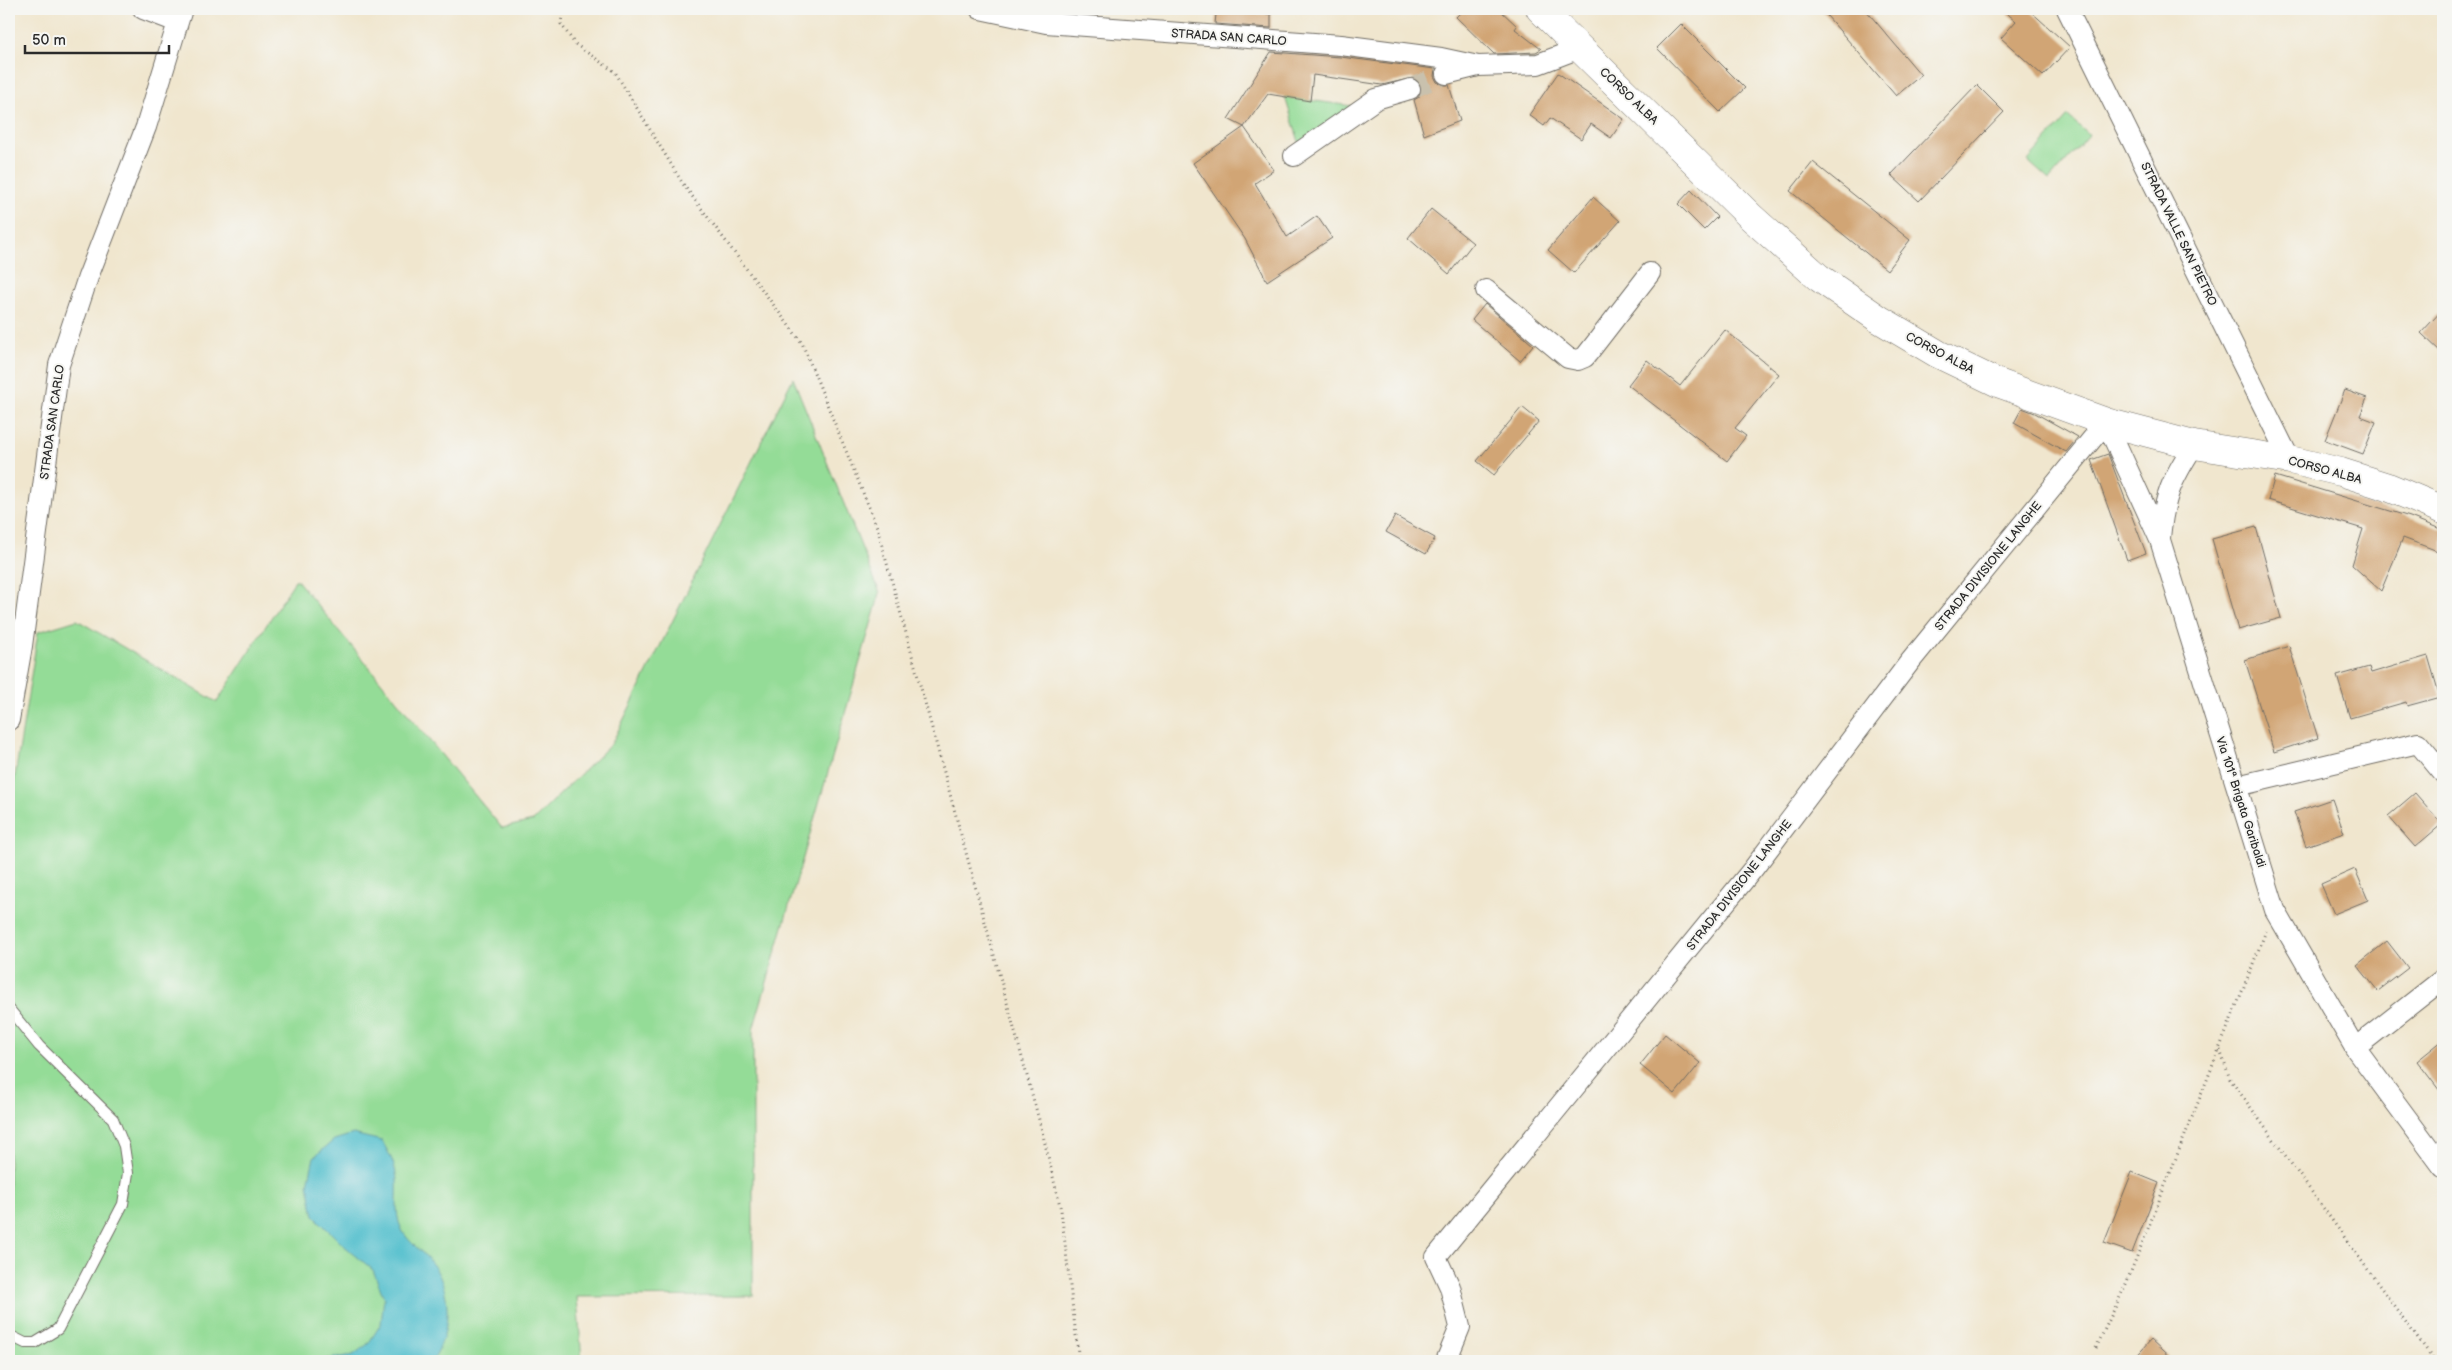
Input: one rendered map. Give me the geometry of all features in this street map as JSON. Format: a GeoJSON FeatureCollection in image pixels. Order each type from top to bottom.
{"type":"FeatureCollection","features":[{"type":"Feature","properties":{"kind":"street","name":"STRADA SAN CARLO"},"geometry":{"type":"LineString","coordinates":[[9,720],[22,646],[59,365],[88,277],[146,127],[180,16],[143,9]]}},
{"type":"Feature","properties":{"kind":"street","name":"STRADA SAN CARLO"},"geometry":{"type":"LineString","coordinates":[[980,9],[1046,24],[1341,46],[1441,58],[1478,66]]}},
{"type":"Feature","properties":{"kind":"street","name":"CORSO ALBA"},"geometry":{"type":"LineString","coordinates":[[1540,9],[1752,217],[1818,277],[1879,319],[1938,354],[1998,383],[2106,422],[2194,444],[2290,460],[2341,472],[2388,487],[2443,510]]}},
{"type":"Feature","properties":{"kind":"street","name":"STRADA VALLE SAN PIETRO"},"geometry":{"type":"LineString","coordinates":[[2067,9],[2290,460]]}},
{"type":"Feature","properties":{"kind":"street","name":"STRADA SAN CARLO"},"geometry":{"type":"LineString","coordinates":[[1446,74],[1478,66],[1538,64],[1580,48]]}},
{"type":"Feature","properties":{"kind":"street"},"geometry":{"type":"LineString","coordinates":[[1294,156],[1376,99],[1410,90]]}},
{"type":"Feature","properties":{"kind":"street"},"geometry":{"type":"LineString","coordinates":[[1486,290],[1568,358],[1578,360],[1585,357],[1650,273]]}},
{"type":"Feature","properties":{"kind":"street","name":"Via 101ª Brigata Garibaldi"},"geometry":{"type":"LineString","coordinates":[[2106,422],[2160,540],[2275,910],[2355,1048],[2443,1168]]}},
{"type":"Feature","properties":{"kind":"street","name":"STRADA DIVISIONE LANGHE"},"geometry":{"type":"LineString","coordinates":[[1446,1361],[1460,1327],[1450,1287],[1436,1257],[1753,869],[1909,663],[2106,422]]}},
{"type":"Feature","properties":{"kind":"street","name":"Via 101ª Brigata Garibaldi"},"geometry":{"type":"LineString","coordinates":[[2160,540],[2163,509],[2173,479],[2194,444]]}},
{"type":"Feature","properties":{"kind":"street"},"geometry":{"type":"LineString","coordinates":[[2236,786],[2418,742],[2443,773]]}},
{"type":"Feature","properties":{"kind":"street"},"geometry":{"type":"LineString","coordinates":[[2355,1048],[2443,979]]}},
{"type":"Feature","properties":{"kind":"lane"},"geometry":{"type":"LineString","coordinates":[[9,1009],[39,1046],[113,1119],[124,1146],[128,1173],[123,1204],[58,1329],[35,1343],[25,1343],[9,1335]]}},
{"type":"Feature","properties":{"kind":"path"},"geometry":{"type":"LineString","coordinates":[[563,9],[561,24],[575,44],[615,72],[683,184],[802,343],[877,527],[1043,1136],[1060,1210],[1079,1361]]}},
{"type":"Feature","properties":{"kind":"path"},"geometry":{"type":"LineString","coordinates":[[2096,1348],[2126,1284],[2275,910]]}},
{"type":"Feature","properties":{"kind":"path"},"geometry":{"type":"LineString","coordinates":[[2220,1050],[2230,1079],[2434,1361]]}},
{"type":"Feature","properties":{"kind":"green space"},"geometry":{"type":"Polygon","coordinates":[[[1285,97],[1352,106],[1300,145],[1285,97]]]}},
{"type":"Feature","properties":{"kind":"green space"},"geometry":{"type":"Polygon","coordinates":[[[2068,116],[2089,135],[2049,180],[2028,161],[2068,116]]]}},
{"type":"Feature","properties":{"kind":"green space"},"geometry":{"type":"Polygon","coordinates":[[[793,378],[880,593],[753,1030],[753,1296],[577,1297],[582,1361],[9,1361],[9,814],[38,632],[77,620],[217,702],[296,579],[502,828],[533,821],[612,743],[793,378]]]}},
{"type":"Feature","properties":{"kind":"water"},"geometry":{"type":"Polygon","coordinates":[[[353,1134],[382,1141],[397,1177],[399,1223],[408,1238],[438,1272],[443,1284],[446,1297],[446,1324],[439,1350],[432,1361],[316,1361],[353,1355],[368,1344],[381,1324],[384,1298],[373,1270],[341,1243],[314,1216],[308,1184],[314,1157],[334,1140],[353,1134]]]}},
{"type":"Feature","properties":{"kind":"building"},"geometry":{"type":"Polygon","coordinates":[[[1464,9],[1499,9],[1517,26],[1515,29],[1541,49],[1536,52],[1494,54],[1456,17],[1464,9]]]}},
{"type":"Feature","properties":{"kind":"building"},"geometry":{"type":"Polygon","coordinates":[[[1821,9],[1865,9],[1921,75],[1896,96],[1821,9]]]}},
{"type":"Feature","properties":{"kind":"building"},"geometry":{"type":"Polygon","coordinates":[[[2002,9],[2028,9],[2070,47],[2043,76],[2001,38],[2016,21],[2002,9]]]}},
{"type":"Feature","properties":{"kind":"building"},"geometry":{"type":"Polygon","coordinates":[[[1216,14],[1271,14],[1271,28],[1215,24],[1216,14]]]}},
{"type":"Feature","properties":{"kind":"building"},"geometry":{"type":"Polygon","coordinates":[[[1681,24],[1745,88],[1720,112],[1657,48],[1681,24]]]}},
{"type":"Feature","properties":{"kind":"building"},"geometry":{"type":"Polygon","coordinates":[[[1271,52],[1340,57],[1435,69],[1434,76],[1437,82],[1442,85],[1449,85],[1460,121],[1424,135],[1414,100],[1419,97],[1421,86],[1413,78],[1382,85],[1313,75],[1310,101],[1268,94],[1244,127],[1228,119],[1271,52]]]}},
{"type":"Feature","properties":{"kind":"building"},"geometry":{"type":"Polygon","coordinates":[[[1558,73],[1624,119],[1611,138],[1591,124],[1581,139],[1550,118],[1544,126],[1529,115],[1558,73]]]}},
{"type":"Feature","properties":{"kind":"building"},"geometry":{"type":"Polygon","coordinates":[[[1977,85],[2004,112],[1919,201],[1891,175],[1977,85]]]}},
{"type":"Feature","properties":{"kind":"building"},"geometry":{"type":"Polygon","coordinates":[[[1244,127],[1274,170],[1255,183],[1287,237],[1317,216],[1332,238],[1267,281],[1245,239],[1193,163],[1244,127]]]}},
{"type":"Feature","properties":{"kind":"building"},"geometry":{"type":"Polygon","coordinates":[[[1813,162],[1910,240],[1887,270],[1790,191],[1813,162]]]}},
{"type":"Feature","properties":{"kind":"building"},"geometry":{"type":"Polygon","coordinates":[[[1691,190],[1717,217],[1704,230],[1678,204],[1691,190]]]}},
{"type":"Feature","properties":{"kind":"building"},"geometry":{"type":"Polygon","coordinates":[[[1593,197],[1620,221],[1574,273],[1548,250],[1593,197]]]}},
{"type":"Feature","properties":{"kind":"building"},"geometry":{"type":"Polygon","coordinates":[[[1431,209],[1473,243],[1449,274],[1408,238],[1431,209]]]}},
{"type":"Feature","properties":{"kind":"building"},"geometry":{"type":"Polygon","coordinates":[[[1485,304],[1533,345],[1520,361],[1472,320],[1485,304]]]}},
{"type":"Feature","properties":{"kind":"building"},"geometry":{"type":"Polygon","coordinates":[[[2443,309],[2443,354],[2421,333],[2443,309]]]}},
{"type":"Feature","properties":{"kind":"building"},"geometry":{"type":"Polygon","coordinates":[[[1725,330],[1779,374],[1735,428],[1746,436],[1727,461],[1628,385],[1647,360],[1680,386],[1725,330]]]}},
{"type":"Feature","properties":{"kind":"building"},"geometry":{"type":"Polygon","coordinates":[[[2345,390],[2367,398],[2360,416],[2376,422],[2363,454],[2325,440],[2345,390]]]}},
{"type":"Feature","properties":{"kind":"building"},"geometry":{"type":"Polygon","coordinates":[[[1522,407],[1539,421],[1494,475],[1477,461],[1522,407]]]}},
{"type":"Feature","properties":{"kind":"building"},"geometry":{"type":"Polygon","coordinates":[[[2022,408],[2035,413],[2078,437],[2066,452],[2014,423],[2022,408]]]}},
{"type":"Feature","properties":{"kind":"building"},"geometry":{"type":"Polygon","coordinates":[[[2108,454],[2146,553],[2127,560],[2091,460],[2108,454]]]}},
{"type":"Feature","properties":{"kind":"building"},"geometry":{"type":"Polygon","coordinates":[[[2275,476],[2410,517],[2443,530],[2443,553],[2403,538],[2381,591],[2352,565],[2363,529],[2268,500],[2275,476]]]}},
{"type":"Feature","properties":{"kind":"building"},"geometry":{"type":"Polygon","coordinates":[[[1395,516],[1435,538],[1426,554],[1386,532],[1395,516]]]}},
{"type":"Feature","properties":{"kind":"building"},"geometry":{"type":"Polygon","coordinates":[[[2256,527],[2281,618],[2238,630],[2212,539],[2256,527]]]}},
{"type":"Feature","properties":{"kind":"building"},"geometry":{"type":"Polygon","coordinates":[[[2289,646],[2318,738],[2274,752],[2245,660],[2289,646]]]}},
{"type":"Feature","properties":{"kind":"building"},"geometry":{"type":"Polygon","coordinates":[[[2428,656],[2440,697],[2407,706],[2406,702],[2350,718],[2337,676],[2369,667],[2371,673],[2428,656]]]}},
{"type":"Feature","properties":{"kind":"building"},"geometry":{"type":"Polygon","coordinates":[[[2415,793],[2442,824],[2415,847],[2388,816],[2415,793]]]}},
{"type":"Feature","properties":{"kind":"building"},"geometry":{"type":"Polygon","coordinates":[[[2332,799],[2344,833],[2306,846],[2294,812],[2332,799]]]}},
{"type":"Feature","properties":{"kind":"building"},"geometry":{"type":"Polygon","coordinates":[[[2355,869],[2368,900],[2334,914],[2321,884],[2355,869]]]}},
{"type":"Feature","properties":{"kind":"building"},"geometry":{"type":"Polygon","coordinates":[[[2387,941],[2408,968],[2378,991],[2357,965],[2387,941]]]}},
{"type":"Feature","properties":{"kind":"building"},"geometry":{"type":"Polygon","coordinates":[[[1665,1034],[1700,1063],[1675,1094],[1640,1065],[1665,1034]]]}},
{"type":"Feature","properties":{"kind":"building"},"geometry":{"type":"Polygon","coordinates":[[[2443,1040],[2443,1095],[2417,1061],[2443,1040]]]}},
{"type":"Feature","properties":{"kind":"building"},"geometry":{"type":"Polygon","coordinates":[[[2132,1172],[2159,1183],[2132,1253],[2104,1243],[2132,1172]]]}},
{"type":"Feature","properties":{"kind":"building"},"geometry":{"type":"Polygon","coordinates":[[[2151,1340],[2174,1361],[2132,1361],[2151,1340]]]}},
{"type":"Feature","properties":{"kind":"tunnel"},"geometry":{"type":"LineString","coordinates":[[1410,89],[1446,74]]}}]}
